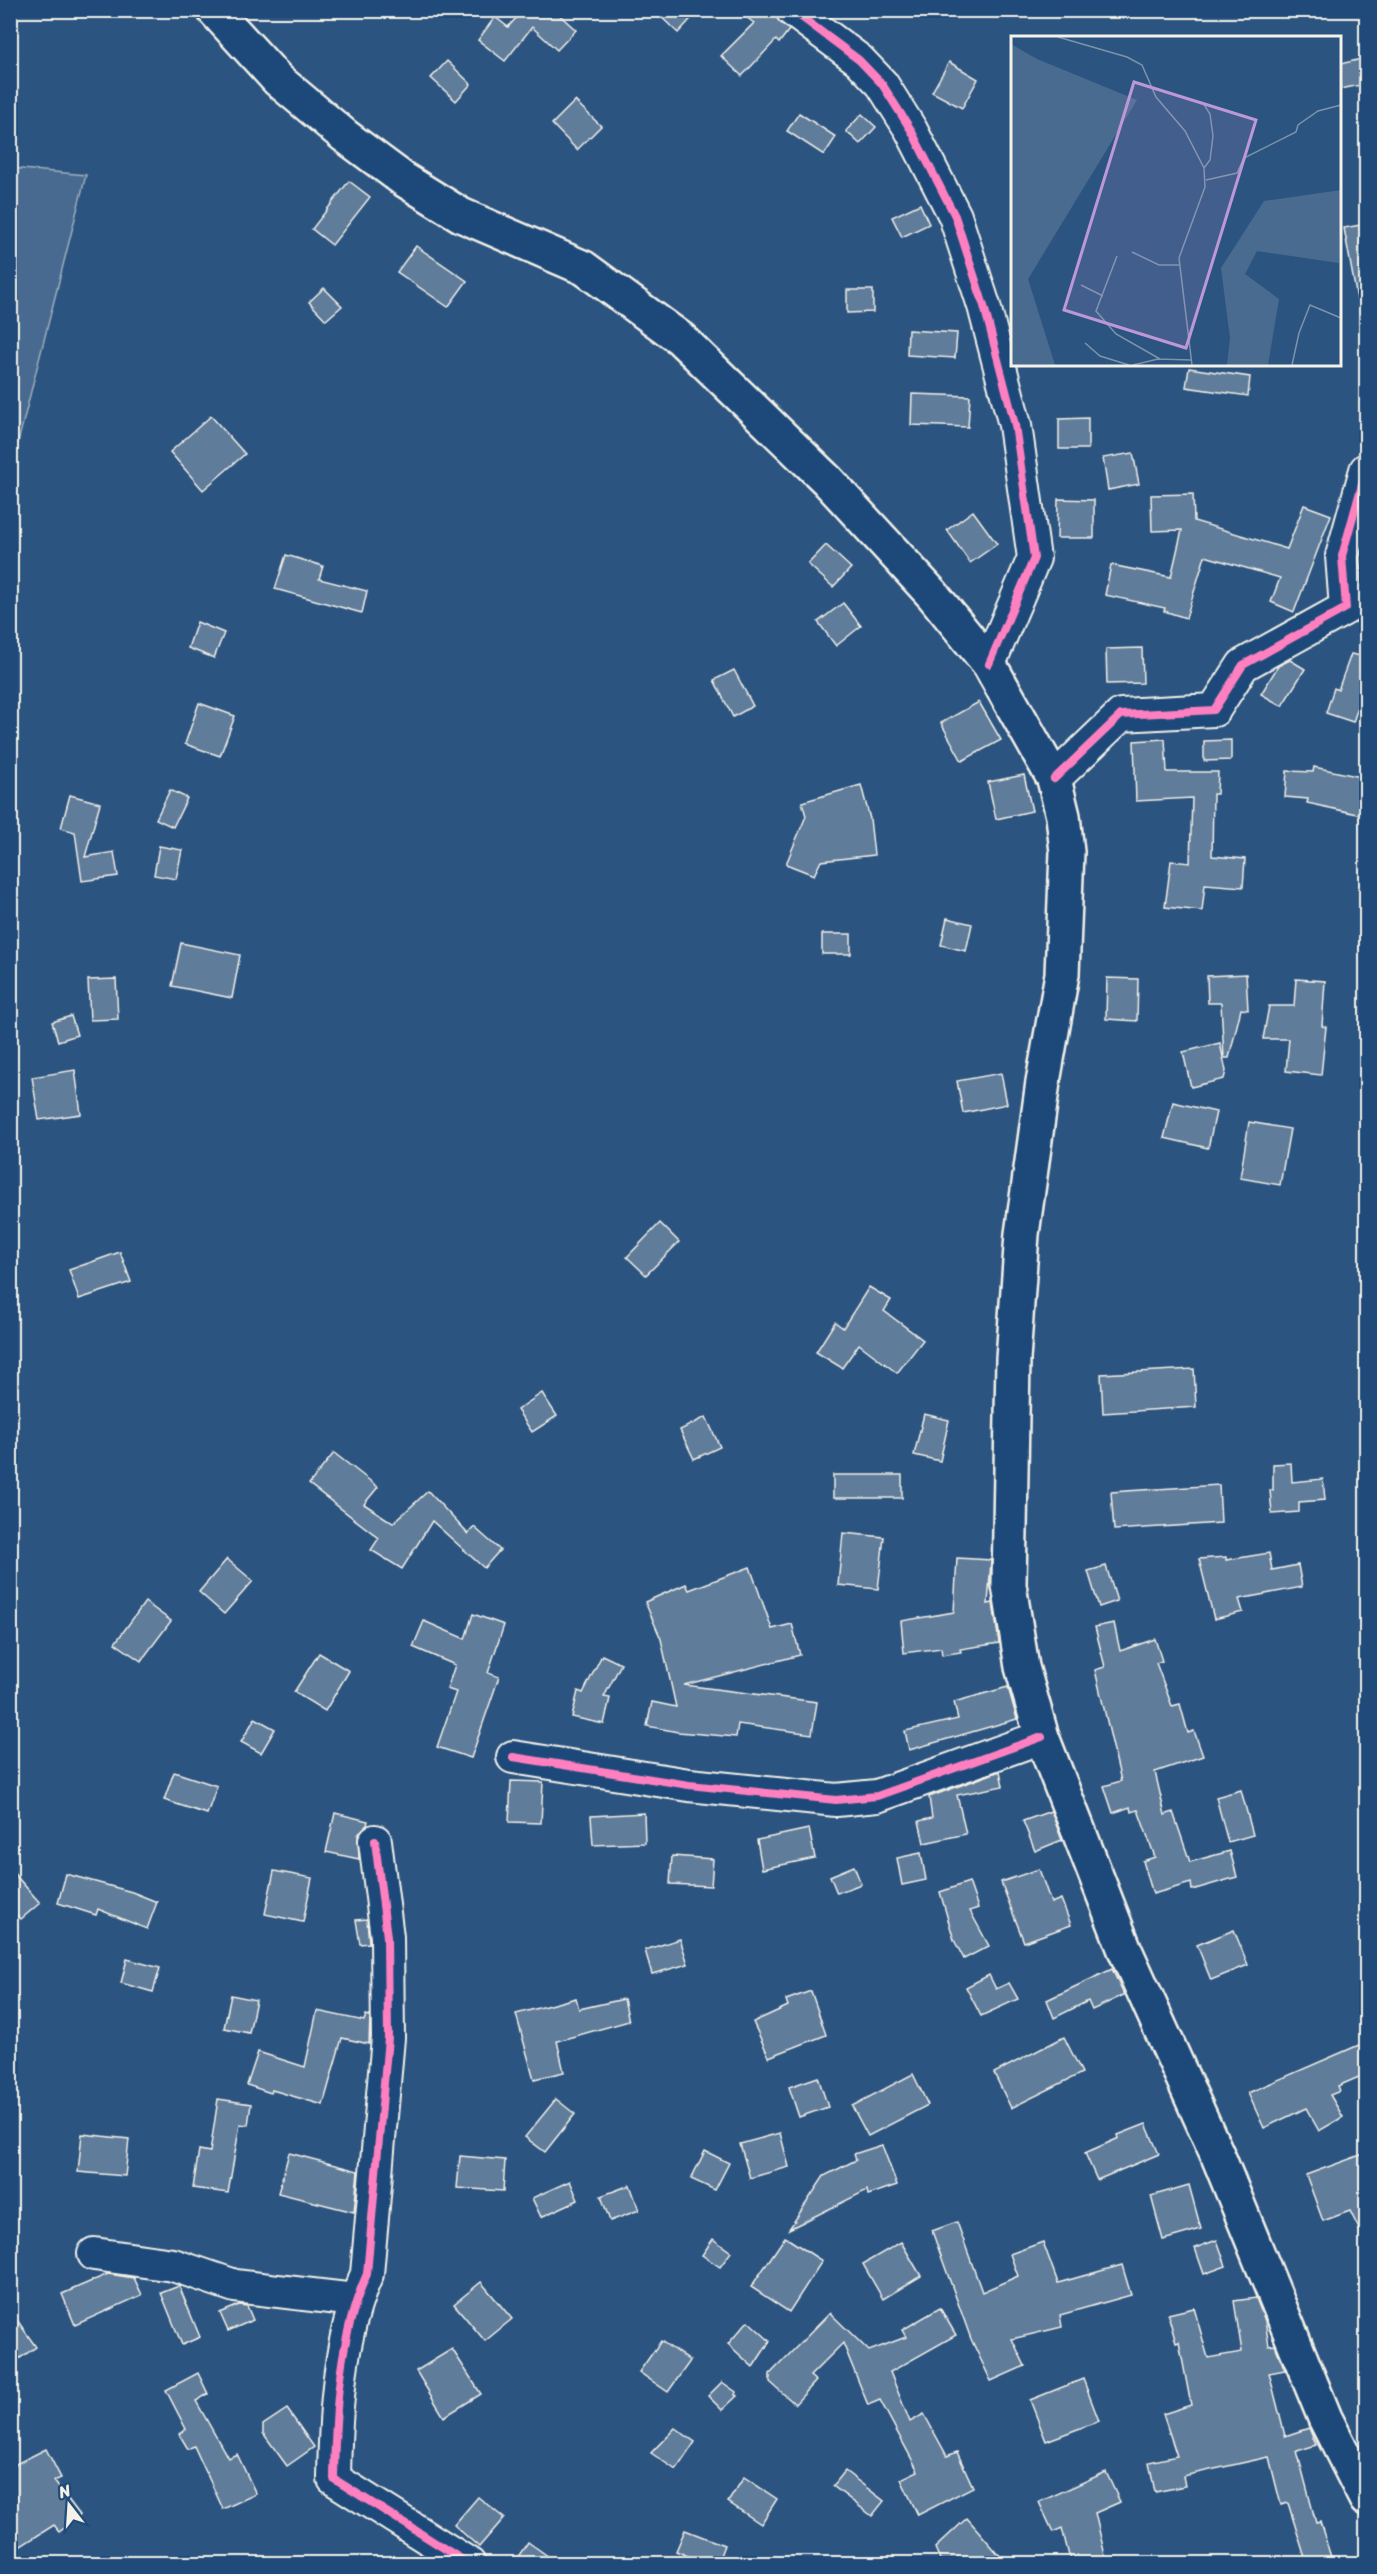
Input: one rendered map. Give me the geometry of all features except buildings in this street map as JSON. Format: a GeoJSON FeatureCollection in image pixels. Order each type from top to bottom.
{"type":"FeatureCollection","features":[{"type":"Feature","properties":{"kind":"main road"},"geometry":{"type":"LineString","coordinates":[[214,10],[278,80],[403,179],[461,215],[584,268],[680,338],[827,480],[933,596],[989,664],[1054,779],[1063,816],[1067,852],[1063,962],[1022,1234],[1013,1359],[1009,1585],[1022,1667],[1042,1737],[1125,1950],[1218,2156],[1325,2418],[1366,2499]]}},
{"type":"Feature","properties":{"kind":"street"},"geometry":{"type":"LineString","coordinates":[[792,10],[859,60],[882,84],[911,130],[955,216],[984,306],[1014,425],[1034,558],[989,664]]}},
{"type":"Feature","properties":{"kind":"street"},"geometry":{"type":"LineString","coordinates":[[1054,779],[1121,715],[1214,710],[1243,665],[1346,608],[1342,556],[1366,470]]}},
{"type":"Feature","properties":{"kind":"street"},"geometry":{"type":"LineString","coordinates":[[513,1757],[689,1785],[836,1800],[877,1796],[1042,1737]]}},
{"type":"Feature","properties":{"kind":"street"},"geometry":{"type":"LineString","coordinates":[[375,1842],[387,1937],[388,2038],[367,2274],[355,2300],[335,2410],[334,2479],[469,2564]]}},
{"type":"Feature","properties":{"kind":"street"},"geometry":{"type":"LineString","coordinates":[[94,2254],[173,2265],[235,2286],[355,2300]]}},
{"type":"Feature","properties":{"kind":"shaded area"},"geometry":{"type":"Polygon","coordinates":[[[10,168],[86,175],[11,470],[10,168]]]}},
{"type":"Feature","properties":{"kind":"cycle path"},"geometry":{"type":"LineString","coordinates":[[792,10],[859,60],[882,84],[911,130],[955,216],[984,306],[1015,425],[1034,558],[989,664]]}},
{"type":"Feature","properties":{"kind":"cycle path"},"geometry":{"type":"LineString","coordinates":[[1054,779],[1121,715],[1214,710],[1243,665],[1346,608],[1342,556],[1366,470]]}},
{"type":"Feature","properties":{"kind":"cycle path"},"geometry":{"type":"LineString","coordinates":[[513,1757],[689,1785],[836,1800],[877,1796],[1042,1737]]}},
{"type":"Feature","properties":{"kind":"cycle path"},"geometry":{"type":"LineString","coordinates":[[375,1841],[387,1937],[388,2038],[367,2274],[350,2322],[340,2375],[334,2479],[469,2564]]}}]}
